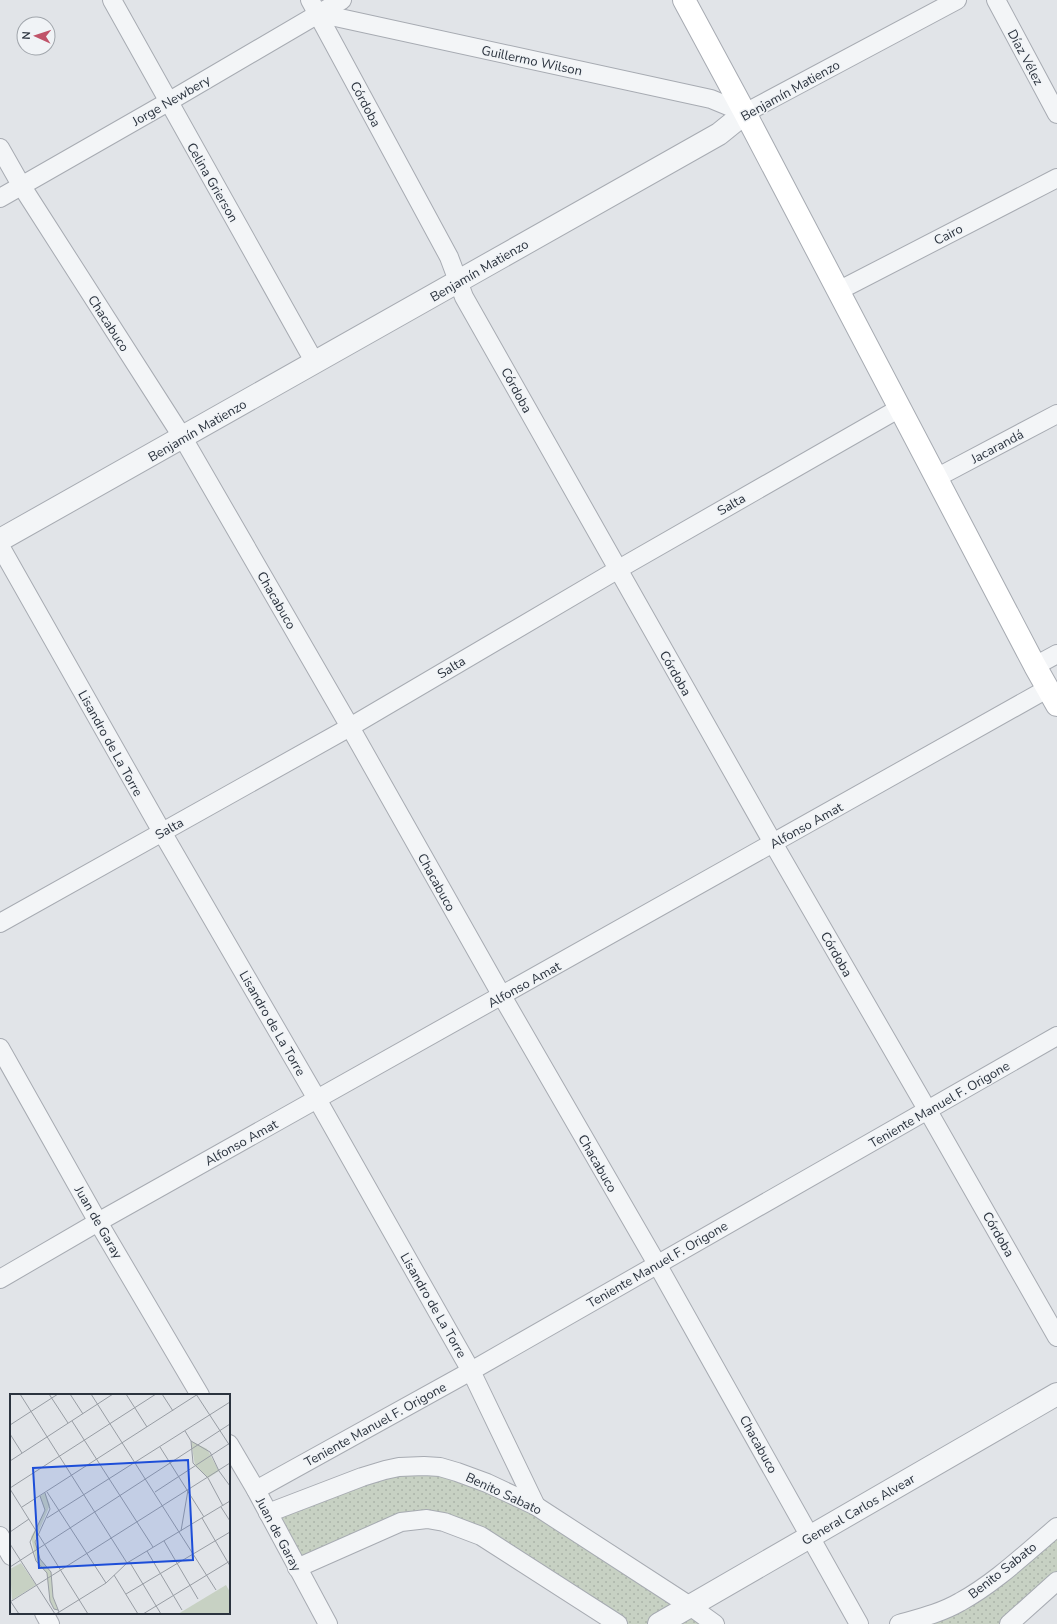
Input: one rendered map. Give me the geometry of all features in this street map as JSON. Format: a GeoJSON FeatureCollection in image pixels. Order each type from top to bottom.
{"type":"FeatureCollection","features":[{"type":"Feature","properties":{"kind":"main road"},"geometry":{"type":"LineString","coordinates":[[684,0],[1052,697]]}},
{"type":"Feature","properties":{"kind":"street","name":"Celina Grierson"},"geometry":{"type":"LineString","coordinates":[[112,0],[315,362]]}},
{"type":"Feature","properties":{"kind":"street","name":"Jorge Newbery"},"geometry":{"type":"LineString","coordinates":[[0,198],[168,102],[314,7],[342,0]]}},
{"type":"Feature","properties":{"kind":"street","name":"Benjamín Matienzo"},"geometry":{"type":"LineString","coordinates":[[0,540],[719,134],[745,113],[958,0]]}},
{"type":"Feature","properties":{"kind":"street","name":"Díaz Vélez"},"geometry":{"type":"LineString","coordinates":[[996,0],[1057,114]]}},
{"type":"Feature","properties":{"kind":"street","name":"Guillermo Wilson"},"geometry":{"type":"LineString","coordinates":[[314,7],[711,99],[745,113]]}},
{"type":"Feature","properties":{"kind":"street","name":"Córdoba"},"geometry":{"type":"LineString","coordinates":[[314,7],[449,257],[464,297],[617,570],[1057,1337]]}},
{"type":"Feature","properties":{"kind":"street","name":"Chacabuco"},"geometry":{"type":"LineString","coordinates":[[0,148],[21,185],[183,438],[657,1264],[859,1624]]}},
{"type":"Feature","properties":{"kind":"street","name":"Cairo"},"geometry":{"type":"LineString","coordinates":[[838,291],[1057,178]]}},
{"type":"Feature","properties":{"kind":"street","name":"Salta"},"geometry":{"type":"LineString","coordinates":[[0,923],[350,727],[617,570],[900,408]]}},
{"type":"Feature","properties":{"kind":"street","name":"Jacarandá"},"geometry":{"type":"LineString","coordinates":[[936,478],[1057,414]]}},
{"type":"Feature","properties":{"kind":"street","name":"Lisandro de La Torre"},"geometry":{"type":"LineString","coordinates":[[0,546],[162,832],[318,1099],[471,1370],[536,1506]]}},
{"type":"Feature","properties":{"kind":"street"},"geometry":{"type":"LineString","coordinates":[[1035,666],[1057,654]]}},
{"type":"Feature","properties":{"kind":"street","name":"Alfonso Amat"},"geometry":{"type":"LineString","coordinates":[[0,1279],[98,1222],[773,843],[1052,697]]}},
{"type":"Feature","properties":{"kind":"street","name":"Teniente Manuel F. Origone"},"geometry":{"type":"LineString","coordinates":[[256,1490],[471,1370],[1057,1036]]}},
{"type":"Feature","properties":{"kind":"street","name":"Juan de Garay"},"geometry":{"type":"LineString","coordinates":[[0,1048],[98,1222],[199,1394]]}},
{"type":"Feature","properties":{"kind":"street","name":"General Carlos Alvear"},"geometry":{"type":"LineString","coordinates":[[659,1624],[1057,1394]]}},
{"type":"Feature","properties":{"kind":"street","name":"Juan de Garay"},"geometry":{"type":"LineString","coordinates":[[230,1446],[256,1490],[328,1624]]}},
{"type":"Feature","properties":{"kind":"street","name":"Benito Sabato"},"geometry":{"type":"LineString","coordinates":[[268,1513],[368,1475],[399,1467],[440,1467],[457,1472],[536,1506],[690,1606],[715,1624]]}},
{"type":"Feature","properties":{"kind":"street"},"geometry":{"type":"LineString","coordinates":[[297,1568],[401,1522],[426,1519],[444,1522],[481,1536],[618,1624]]}},
{"type":"Feature","properties":{"kind":"street","name":"Benito Sabato"},"geometry":{"type":"LineString","coordinates":[[899,1624],[934,1614],[959,1603],[982,1588],[1057,1527]]}},
{"type":"Feature","properties":{"kind":"street"},"geometry":{"type":"LineString","coordinates":[[0,1536],[10,1554]]}},
{"type":"Feature","properties":{"kind":"street"},"geometry":{"type":"LineString","coordinates":[[1009,1624],[1057,1581]]}},
{"type":"Feature","properties":{"kind":"street"},"geometry":{"type":"LineString","coordinates":[[45,1614],[50,1624]]}},
{"type":"Feature","properties":{"kind":"green space"},"geometry":{"type":"Polygon","coordinates":[[[399,1467],[487,1483],[715,1624],[618,1624],[481,1536],[427,1519],[297,1568],[268,1513],[399,1467]]]}},
{"type":"Feature","properties":{"kind":"green space"},"geometry":{"type":"Polygon","coordinates":[[[1057,1527],[1057,1581],[1008,1624],[899,1624],[934,1614],[1057,1527]]]}}]}
